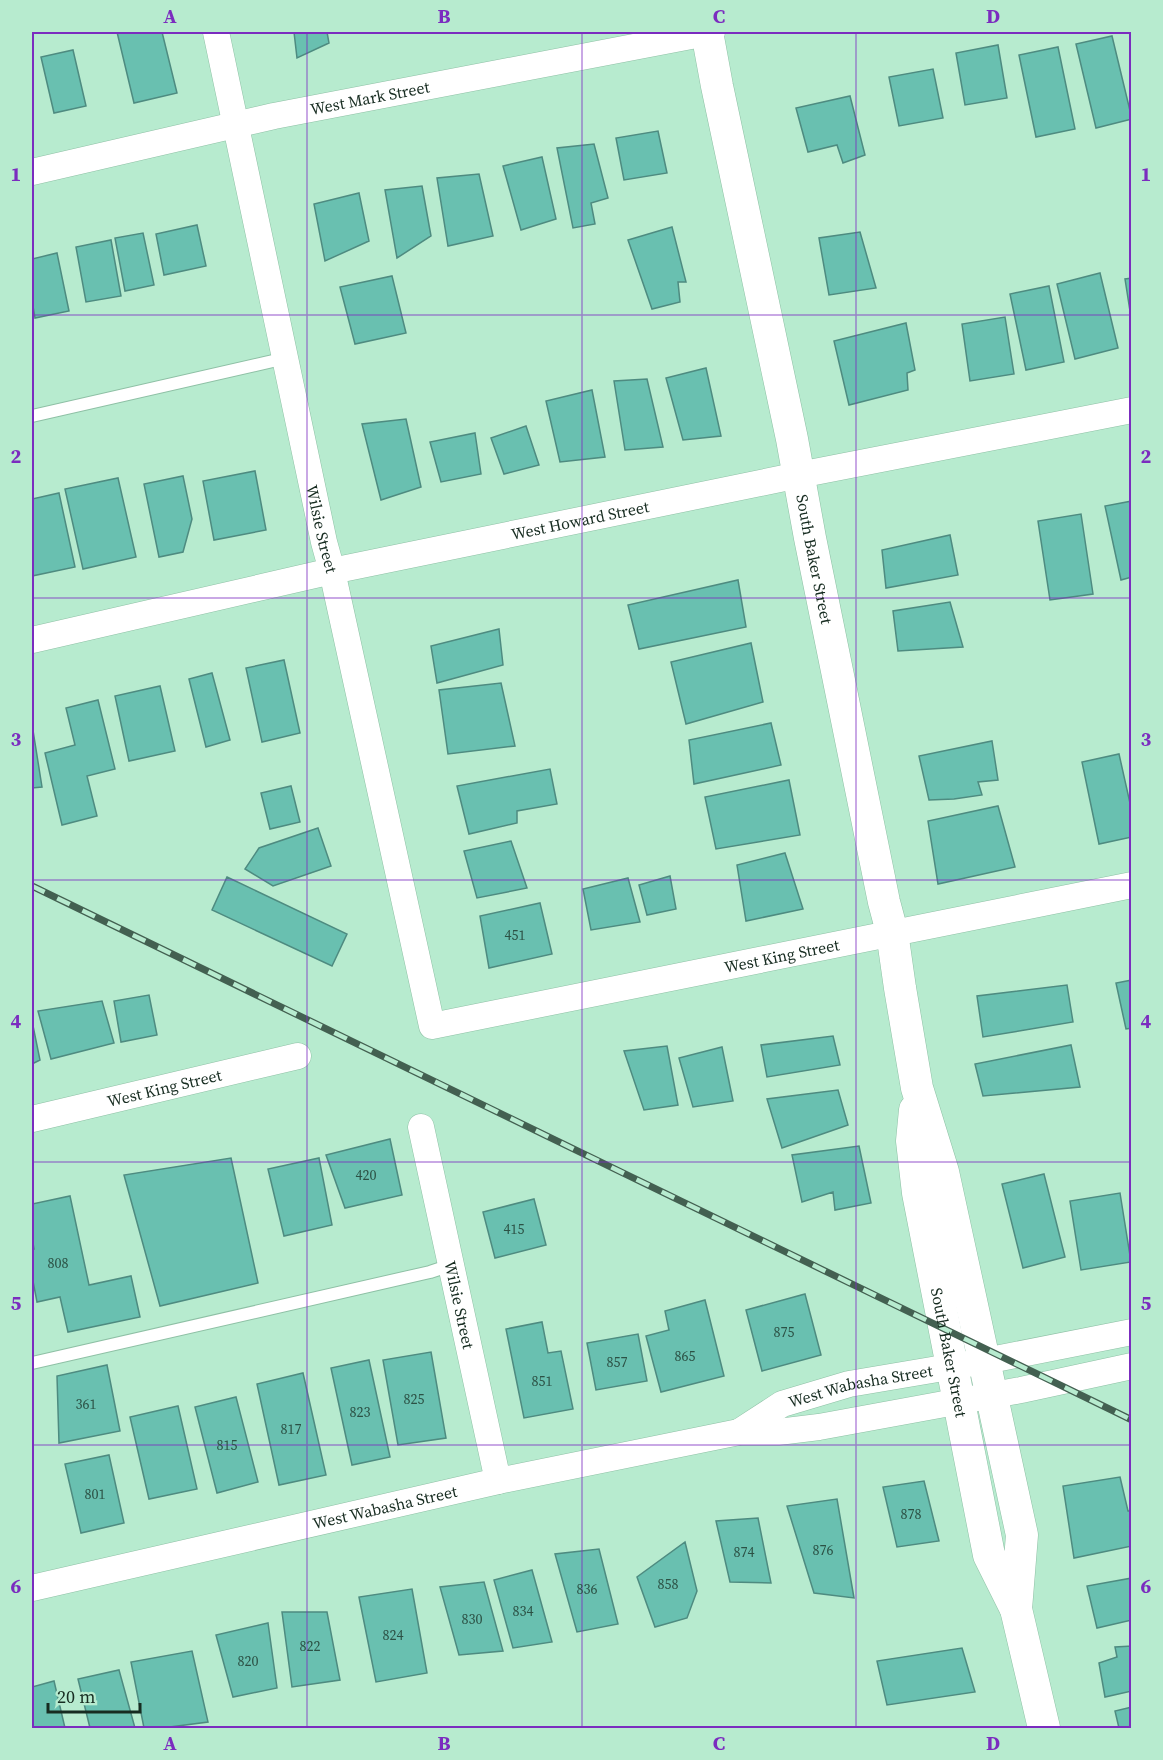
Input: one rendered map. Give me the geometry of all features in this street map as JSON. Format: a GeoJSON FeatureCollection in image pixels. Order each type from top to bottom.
{"type":"FeatureCollection","features":[{"type":"Feature","properties":{"kind":"street","name":"Wilsie Street"},"geometry":{"type":"LineString","coordinates":[[216,32],[324,542],[333,572],[432,1026]]}},
{"type":"Feature","properties":{"kind":"street","name":"West Mark Street"},"geometry":{"type":"LineString","coordinates":[[32,172],[274,116],[709,32]]}},
{"type":"Feature","properties":{"kind":"street","name":"South Baker Street"},"geometry":{"type":"LineString","coordinates":[[709,32],[717,86],[892,932],[917,1088],[943,1172],[1022,1535],[1016,1609]]}},
{"type":"Feature","properties":{"kind":"street","name":"West Howard Street"},"geometry":{"type":"LineString","coordinates":[[32,640],[333,572],[799,475],[1131,410]]}},
{"type":"Feature","properties":{"kind":"street","name":"West King Street"},"geometry":{"type":"LineString","coordinates":[[432,1026],[1131,885]]}},
{"type":"Feature","properties":{"kind":"street","name":"West King Street"},"geometry":{"type":"LineString","coordinates":[[32,1119],[298,1056]]}},
{"type":"Feature","properties":{"kind":"street","name":"South Baker Street"},"geometry":{"type":"LineString","coordinates":[[917,1088],[912,1141],[918,1193],[989,1555],[1016,1609],[1044,1728]]}},
{"type":"Feature","properties":{"kind":"street","name":"Wilsie Street"},"geometry":{"type":"LineString","coordinates":[[421,1127],[498,1480]]}},
{"type":"Feature","properties":{"kind":"street","name":"West Wabasha Street"},"geometry":{"type":"LineString","coordinates":[[739,1431],[782,1404],[849,1384],[985,1361],[1131,1332]]}},
{"type":"Feature","properties":{"kind":"street","name":"West Wabasha Street"},"geometry":{"type":"LineString","coordinates":[[32,1588],[498,1480],[739,1431],[778,1432],[819,1427],[1131,1366]]}},
{"type":"Feature","properties":{"kind":"lane"},"geometry":{"type":"LineString","coordinates":[[32,416],[286,358]]}},
{"type":"Feature","properties":{"kind":"lane"},"geometry":{"type":"LineString","coordinates":[[32,1362],[430,1272],[451,1265]]}},
{"type":"Feature","properties":{"kind":"building"},"geometry":{"type":"Polygon","coordinates":[[[117,32],[162,32],[177,93],[134,103],[117,32]]]}},
{"type":"Feature","properties":{"kind":"building"},"geometry":{"type":"Polygon","coordinates":[[[294,32],[327,32],[329,43],[297,58],[294,32]]]}},
{"type":"Feature","properties":{"kind":"building"},"geometry":{"type":"Polygon","coordinates":[[[1112,36],[1132,119],[1096,128],[1076,44],[1112,36]]]}},
{"type":"Feature","properties":{"kind":"building"},"geometry":{"type":"Polygon","coordinates":[[[998,45],[1007,98],[965,105],[956,53],[998,45]]]}},
{"type":"Feature","properties":{"kind":"building"},"geometry":{"type":"Polygon","coordinates":[[[1058,47],[1075,129],[1036,137],[1019,55],[1058,47]]]}},
{"type":"Feature","properties":{"kind":"building"},"geometry":{"type":"Polygon","coordinates":[[[73,50],[86,106],[54,113],[41,57],[73,50]]]}},
{"type":"Feature","properties":{"kind":"building"},"geometry":{"type":"Polygon","coordinates":[[[933,69],[943,118],[899,126],[889,77],[933,69]]]}},
{"type":"Feature","properties":{"kind":"building"},"geometry":{"type":"Polygon","coordinates":[[[850,96],[865,155],[843,163],[837,145],[808,152],[796,108],[850,96]]]}},
{"type":"Feature","properties":{"kind":"building"},"geometry":{"type":"Polygon","coordinates":[[[658,131],[667,173],[624,180],[616,138],[658,131]]]}},
{"type":"Feature","properties":{"kind":"building"},"geometry":{"type":"Polygon","coordinates":[[[594,144],[608,198],[591,203],[595,224],[573,228],[557,148],[594,144]]]}},
{"type":"Feature","properties":{"kind":"building"},"geometry":{"type":"Polygon","coordinates":[[[542,157],[556,219],[521,230],[503,166],[542,157]]]}},
{"type":"Feature","properties":{"kind":"building"},"geometry":{"type":"Polygon","coordinates":[[[479,174],[493,236],[448,246],[437,178],[479,174]]]}},
{"type":"Feature","properties":{"kind":"building"},"geometry":{"type":"Polygon","coordinates":[[[422,186],[431,236],[397,258],[385,190],[422,186]]]}},
{"type":"Feature","properties":{"kind":"building"},"geometry":{"type":"Polygon","coordinates":[[[359,193],[369,241],[325,261],[314,204],[359,193]]]}},
{"type":"Feature","properties":{"kind":"building"},"geometry":{"type":"Polygon","coordinates":[[[197,225],[206,266],[164,275],[156,234],[197,225]]]}},
{"type":"Feature","properties":{"kind":"building"},"geometry":{"type":"Polygon","coordinates":[[[672,227],[686,282],[678,282],[680,302],[652,309],[628,240],[672,227]]]}},
{"type":"Feature","properties":{"kind":"building"},"geometry":{"type":"Polygon","coordinates":[[[860,232],[876,288],[829,295],[819,238],[860,232]]]}},
{"type":"Feature","properties":{"kind":"building"},"geometry":{"type":"Polygon","coordinates":[[[143,233],[154,285],[125,291],[115,238],[143,233]]]}},
{"type":"Feature","properties":{"kind":"building"},"geometry":{"type":"Polygon","coordinates":[[[111,240],[121,296],[86,302],[76,247],[111,240]]]}},
{"type":"Feature","properties":{"kind":"building"},"geometry":{"type":"Polygon","coordinates":[[[57,253],[69,311],[35,318],[32,301],[32,259],[57,253]]]}},
{"type":"Feature","properties":{"kind":"building"},"geometry":{"type":"Polygon","coordinates":[[[1100,273],[1118,348],[1075,359],[1057,284],[1100,273]]]}},
{"type":"Feature","properties":{"kind":"building"},"geometry":{"type":"Polygon","coordinates":[[[392,276],[406,333],[355,344],[340,287],[392,276]]]}},
{"type":"Feature","properties":{"kind":"building"},"geometry":{"type":"Polygon","coordinates":[[[1132,278],[1132,324],[1125,279],[1132,278]]]}},
{"type":"Feature","properties":{"kind":"building"},"geometry":{"type":"Polygon","coordinates":[[[1049,286],[1064,362],[1026,370],[1010,294],[1049,286]]]}},
{"type":"Feature","properties":{"kind":"building"},"geometry":{"type":"Polygon","coordinates":[[[1005,317],[1014,374],[970,381],[962,324],[1005,317]]]}},
{"type":"Feature","properties":{"kind":"building"},"geometry":{"type":"Polygon","coordinates":[[[906,323],[915,370],[907,373],[908,390],[849,405],[834,341],[906,323]]]}},
{"type":"Feature","properties":{"kind":"building"},"geometry":{"type":"Polygon","coordinates":[[[706,368],[721,436],[683,440],[666,378],[706,368]]]}},
{"type":"Feature","properties":{"kind":"building"},"geometry":{"type":"Polygon","coordinates":[[[647,379],[663,447],[625,450],[614,381],[647,379]]]}},
{"type":"Feature","properties":{"kind":"building"},"geometry":{"type":"Polygon","coordinates":[[[592,390],[605,457],[560,462],[546,401],[592,390]]]}},
{"type":"Feature","properties":{"kind":"building"},"geometry":{"type":"Polygon","coordinates":[[[406,419],[421,487],[381,500],[362,424],[406,419]]]}},
{"type":"Feature","properties":{"kind":"building"},"geometry":{"type":"Polygon","coordinates":[[[526,426],[539,465],[504,474],[491,438],[526,426]]]}},
{"type":"Feature","properties":{"kind":"building"},"geometry":{"type":"Polygon","coordinates":[[[475,433],[481,474],[441,482],[430,442],[475,433]]]}},
{"type":"Feature","properties":{"kind":"building"},"geometry":{"type":"Polygon","coordinates":[[[255,471],[266,530],[214,540],[203,481],[255,471]]]}},
{"type":"Feature","properties":{"kind":"building"},"geometry":{"type":"Polygon","coordinates":[[[183,476],[192,519],[183,552],[159,557],[144,484],[183,476]]]}},
{"type":"Feature","properties":{"kind":"building"},"geometry":{"type":"Polygon","coordinates":[[[118,478],[136,557],[83,569],[65,489],[118,478]]]}},
{"type":"Feature","properties":{"kind":"building"},"geometry":{"type":"Polygon","coordinates":[[[59,493],[75,567],[32,576],[32,499],[59,493]]]}},
{"type":"Feature","properties":{"kind":"building"},"geometry":{"type":"Polygon","coordinates":[[[1132,501],[1132,577],[1121,580],[1105,506],[1132,501]]]}},
{"type":"Feature","properties":{"kind":"building"},"geometry":{"type":"Polygon","coordinates":[[[1081,514],[1093,594],[1050,600],[1038,521],[1081,514]]]}},
{"type":"Feature","properties":{"kind":"building"},"geometry":{"type":"Polygon","coordinates":[[[950,535],[958,575],[886,588],[882,550],[950,535]]]}},
{"type":"Feature","properties":{"kind":"building"},"geometry":{"type":"Polygon","coordinates":[[[738,580],[746,627],[639,649],[628,605],[738,580]]]}},
{"type":"Feature","properties":{"kind":"building"},"geometry":{"type":"Polygon","coordinates":[[[950,602],[963,647],[898,651],[893,611],[950,602]]]}},
{"type":"Feature","properties":{"kind":"building"},"geometry":{"type":"Polygon","coordinates":[[[499,629],[503,665],[437,683],[431,646],[499,629]]]}},
{"type":"Feature","properties":{"kind":"building"},"geometry":{"type":"Polygon","coordinates":[[[751,643],[763,702],[686,724],[671,662],[751,643]]]}},
{"type":"Feature","properties":{"kind":"building"},"geometry":{"type":"Polygon","coordinates":[[[284,660],[300,733],[262,742],[246,668],[284,660]]]}},
{"type":"Feature","properties":{"kind":"building"},"geometry":{"type":"Polygon","coordinates":[[[212,673],[230,740],[206,747],[189,679],[212,673]]]}},
{"type":"Feature","properties":{"kind":"building"},"geometry":{"type":"Polygon","coordinates":[[[501,683],[515,746],[448,754],[439,690],[501,683]]]}},
{"type":"Feature","properties":{"kind":"building"},"geometry":{"type":"Polygon","coordinates":[[[160,686],[175,751],[129,761],[115,696],[160,686]]]}},
{"type":"Feature","properties":{"kind":"building"},"geometry":{"type":"Polygon","coordinates":[[[98,700],[115,769],[87,776],[97,816],[62,825],[45,753],[75,745],[66,708],[98,700]]]}},
{"type":"Feature","properties":{"kind":"building"},"geometry":{"type":"Polygon","coordinates":[[[771,723],[781,765],[694,784],[689,740],[771,723]]]}},
{"type":"Feature","properties":{"kind":"building"},"geometry":{"type":"Polygon","coordinates":[[[32,724],[42,787],[32,788],[32,724]]]}},
{"type":"Feature","properties":{"kind":"building"},"geometry":{"type":"Polygon","coordinates":[[[992,741],[998,780],[978,782],[982,795],[929,800],[919,756],[992,741]]]}},
{"type":"Feature","properties":{"kind":"building"},"geometry":{"type":"Polygon","coordinates":[[[1119,754],[1132,812],[1132,837],[1099,844],[1082,762],[1119,754]]]}},
{"type":"Feature","properties":{"kind":"building"},"geometry":{"type":"Polygon","coordinates":[[[550,769],[557,804],[517,811],[517,823],[469,834],[457,786],[550,769]]]}},
{"type":"Feature","properties":{"kind":"building"},"geometry":{"type":"Polygon","coordinates":[[[789,780],[800,835],[716,849],[705,797],[789,780]]]}},
{"type":"Feature","properties":{"kind":"building"},"geometry":{"type":"Polygon","coordinates":[[[291,786],[300,822],[270,829],[261,793],[291,786]]]}},
{"type":"Feature","properties":{"kind":"building"},"geometry":{"type":"Polygon","coordinates":[[[998,806],[1015,867],[938,884],[928,821],[998,806]]]}},
{"type":"Feature","properties":{"kind":"building"},"geometry":{"type":"Polygon","coordinates":[[[318,828],[331,866],[273,886],[245,869],[259,848],[318,828]]]}},
{"type":"Feature","properties":{"kind":"building"},"geometry":{"type":"Polygon","coordinates":[[[511,841],[527,888],[477,898],[464,851],[511,841]]]}},
{"type":"Feature","properties":{"kind":"building"},"geometry":{"type":"Polygon","coordinates":[[[785,853],[803,909],[746,921],[737,865],[785,853]]]}},
{"type":"Feature","properties":{"kind":"building"},"geometry":{"type":"Polygon","coordinates":[[[670,876],[676,909],[647,915],[639,885],[670,876]]]}},
{"type":"Feature","properties":{"kind":"building"},"geometry":{"type":"Polygon","coordinates":[[[227,877],[347,934],[332,966],[212,910],[227,877]]]}},
{"type":"Feature","properties":{"kind":"building"},"geometry":{"type":"Polygon","coordinates":[[[628,878],[640,922],[591,930],[583,889],[628,878]]]}},
{"type":"Feature","properties":{"kind":"building"},"geometry":{"type":"Polygon","coordinates":[[[540,903],[552,954],[489,968],[480,916],[540,903]]]}},
{"type":"Feature","properties":{"kind":"building"},"geometry":{"type":"Polygon","coordinates":[[[1132,980],[1132,1028],[1126,1029],[1116,983],[1132,980]]]}},
{"type":"Feature","properties":{"kind":"building"},"geometry":{"type":"Polygon","coordinates":[[[1067,985],[1073,1022],[983,1037],[977,996],[1067,985]]]}},
{"type":"Feature","properties":{"kind":"building"},"geometry":{"type":"Polygon","coordinates":[[[149,995],[157,1035],[121,1042],[114,1001],[149,995]]]}},
{"type":"Feature","properties":{"kind":"building"},"geometry":{"type":"Polygon","coordinates":[[[102,1001],[114,1043],[51,1059],[38,1011],[102,1001]]]}},
{"type":"Feature","properties":{"kind":"building"},"geometry":{"type":"Polygon","coordinates":[[[32,1021],[40,1060],[32,1064],[32,1021]]]}},
{"type":"Feature","properties":{"kind":"building"},"geometry":{"type":"Polygon","coordinates":[[[833,1036],[840,1065],[767,1077],[761,1045],[833,1036]]]}},
{"type":"Feature","properties":{"kind":"building"},"geometry":{"type":"Polygon","coordinates":[[[1071,1045],[1080,1087],[983,1096],[975,1064],[1071,1045]]]}},
{"type":"Feature","properties":{"kind":"building"},"geometry":{"type":"Polygon","coordinates":[[[667,1046],[678,1105],[644,1110],[624,1051],[667,1046]]]}},
{"type":"Feature","properties":{"kind":"building"},"geometry":{"type":"Polygon","coordinates":[[[722,1047],[733,1101],[693,1107],[679,1058],[722,1047]]]}},
{"type":"Feature","properties":{"kind":"building"},"geometry":{"type":"Polygon","coordinates":[[[838,1090],[848,1125],[782,1148],[767,1099],[838,1090]]]}},
{"type":"Feature","properties":{"kind":"building"},"geometry":{"type":"Polygon","coordinates":[[[390,1139],[402,1195],[345,1208],[326,1155],[390,1139]]]}},
{"type":"Feature","properties":{"kind":"building"},"geometry":{"type":"Polygon","coordinates":[[[859,1146],[871,1203],[835,1210],[833,1192],[802,1202],[792,1155],[859,1146]]]}},
{"type":"Feature","properties":{"kind":"building"},"geometry":{"type":"Polygon","coordinates":[[[231,1158],[258,1283],[160,1306],[124,1175],[231,1158]]]}},
{"type":"Feature","properties":{"kind":"building"},"geometry":{"type":"Polygon","coordinates":[[[319,1158],[332,1225],[284,1236],[268,1169],[319,1158]]]}},
{"type":"Feature","properties":{"kind":"building"},"geometry":{"type":"Polygon","coordinates":[[[1044,1174],[1065,1257],[1023,1268],[1002,1184],[1044,1174]]]}},
{"type":"Feature","properties":{"kind":"building"},"geometry":{"type":"Polygon","coordinates":[[[1120,1193],[1131,1262],[1081,1270],[1070,1201],[1120,1193]]]}},
{"type":"Feature","properties":{"kind":"building"},"geometry":{"type":"Polygon","coordinates":[[[70,1196],[89,1285],[131,1276],[140,1317],[68,1332],[60,1297],[37,1302],[32,1276],[32,1249],[34,1249],[32,1204],[70,1196]]]}},
{"type":"Feature","properties":{"kind":"building"},"geometry":{"type":"Polygon","coordinates":[[[534,1199],[546,1245],[495,1258],[483,1212],[534,1199]]]}},
{"type":"Feature","properties":{"kind":"building"},"geometry":{"type":"Polygon","coordinates":[[[805,1294],[821,1355],[762,1371],[746,1310],[805,1294]]]}},
{"type":"Feature","properties":{"kind":"building"},"geometry":{"type":"Polygon","coordinates":[[[705,1300],[724,1376],[661,1392],[646,1336],[669,1330],[665,1311],[705,1300]]]}},
{"type":"Feature","properties":{"kind":"building"},"geometry":{"type":"Polygon","coordinates":[[[542,1322],[548,1353],[561,1351],[573,1409],[524,1418],[506,1329],[542,1322]]]}},
{"type":"Feature","properties":{"kind":"building"},"geometry":{"type":"Polygon","coordinates":[[[638,1334],[647,1381],[596,1390],[587,1343],[638,1334]]]}},
{"type":"Feature","properties":{"kind":"building"},"geometry":{"type":"Polygon","coordinates":[[[431,1352],[446,1438],[398,1445],[383,1360],[431,1352]]]}},
{"type":"Feature","properties":{"kind":"building"},"geometry":{"type":"Polygon","coordinates":[[[369,1360],[390,1457],[352,1465],[331,1368],[369,1360]]]}},
{"type":"Feature","properties":{"kind":"building"},"geometry":{"type":"Polygon","coordinates":[[[107,1365],[120,1431],[59,1443],[57,1376],[107,1365]]]}},
{"type":"Feature","properties":{"kind":"building"},"geometry":{"type":"Polygon","coordinates":[[[303,1373],[326,1475],[279,1485],[257,1384],[303,1373]]]}},
{"type":"Feature","properties":{"kind":"building"},"geometry":{"type":"Polygon","coordinates":[[[236,1397],[258,1482],[217,1493],[195,1407],[236,1397]]]}},
{"type":"Feature","properties":{"kind":"building"},"geometry":{"type":"Polygon","coordinates":[[[178,1406],[197,1489],[149,1499],[130,1417],[178,1406]]]}},
{"type":"Feature","properties":{"kind":"building"},"geometry":{"type":"Polygon","coordinates":[[[109,1455],[124,1523],[81,1533],[65,1464],[109,1455]]]}},
{"type":"Feature","properties":{"kind":"building"},"geometry":{"type":"Polygon","coordinates":[[[1120,1477],[1128,1511],[1132,1511],[1132,1546],[1074,1558],[1063,1486],[1120,1477]]]}},
{"type":"Feature","properties":{"kind":"building"},"geometry":{"type":"Polygon","coordinates":[[[924,1481],[939,1541],[897,1547],[883,1487],[924,1481]]]}},
{"type":"Feature","properties":{"kind":"building"},"geometry":{"type":"Polygon","coordinates":[[[837,1499],[854,1598],[814,1593],[787,1506],[837,1499]]]}},
{"type":"Feature","properties":{"kind":"building"},"geometry":{"type":"Polygon","coordinates":[[[758,1518],[771,1583],[730,1582],[716,1521],[758,1518]]]}},
{"type":"Feature","properties":{"kind":"building"},"geometry":{"type":"Polygon","coordinates":[[[685,1542],[697,1591],[687,1618],[655,1627],[637,1577],[685,1542]]]}},
{"type":"Feature","properties":{"kind":"building"},"geometry":{"type":"Polygon","coordinates":[[[599,1549],[618,1624],[577,1632],[555,1554],[599,1549]]]}},
{"type":"Feature","properties":{"kind":"building"},"geometry":{"type":"Polygon","coordinates":[[[532,1570],[552,1642],[513,1648],[494,1580],[532,1570]]]}},
{"type":"Feature","properties":{"kind":"building"},"geometry":{"type":"Polygon","coordinates":[[[1132,1578],[1132,1620],[1097,1628],[1087,1586],[1132,1578]]]}},
{"type":"Feature","properties":{"kind":"building"},"geometry":{"type":"Polygon","coordinates":[[[484,1582],[503,1651],[459,1655],[440,1587],[484,1582]]]}},
{"type":"Feature","properties":{"kind":"building"},"geometry":{"type":"Polygon","coordinates":[[[412,1589],[427,1673],[376,1682],[359,1597],[412,1589]]]}},
{"type":"Feature","properties":{"kind":"building"},"geometry":{"type":"Polygon","coordinates":[[[282,1612],[327,1612],[340,1680],[292,1687],[282,1612]]]}},
{"type":"Feature","properties":{"kind":"building"},"geometry":{"type":"Polygon","coordinates":[[[268,1623],[277,1688],[233,1697],[216,1635],[268,1623]]]}},
{"type":"Feature","properties":{"kind":"building"},"geometry":{"type":"Polygon","coordinates":[[[1132,1646],[1132,1691],[1105,1697],[1099,1663],[1117,1657],[1115,1647],[1132,1646]]]}},
{"type":"Feature","properties":{"kind":"building"},"geometry":{"type":"Polygon","coordinates":[[[962,1648],[975,1692],[887,1705],[877,1661],[962,1648]]]}},
{"type":"Feature","properties":{"kind":"building"},"geometry":{"type":"Polygon","coordinates":[[[192,1651],[208,1722],[144,1728],[131,1662],[192,1651]]]}},
{"type":"Feature","properties":{"kind":"building"},"geometry":{"type":"Polygon","coordinates":[[[119,1670],[135,1728],[90,1728],[78,1679],[119,1670]]]}},
{"type":"Feature","properties":{"kind":"building"},"geometry":{"type":"Polygon","coordinates":[[[54,1681],[65,1728],[32,1728],[32,1687],[54,1681]]]}},
{"type":"Feature","properties":{"kind":"building"},"geometry":{"type":"Polygon","coordinates":[[[1132,1707],[1132,1728],[1119,1728],[1115,1711],[1132,1707]]]}},
{"type":"Feature","properties":{"kind":"railway"},"geometry":{"type":"LineString","coordinates":[[32,886],[1132,1420]]}}]}
